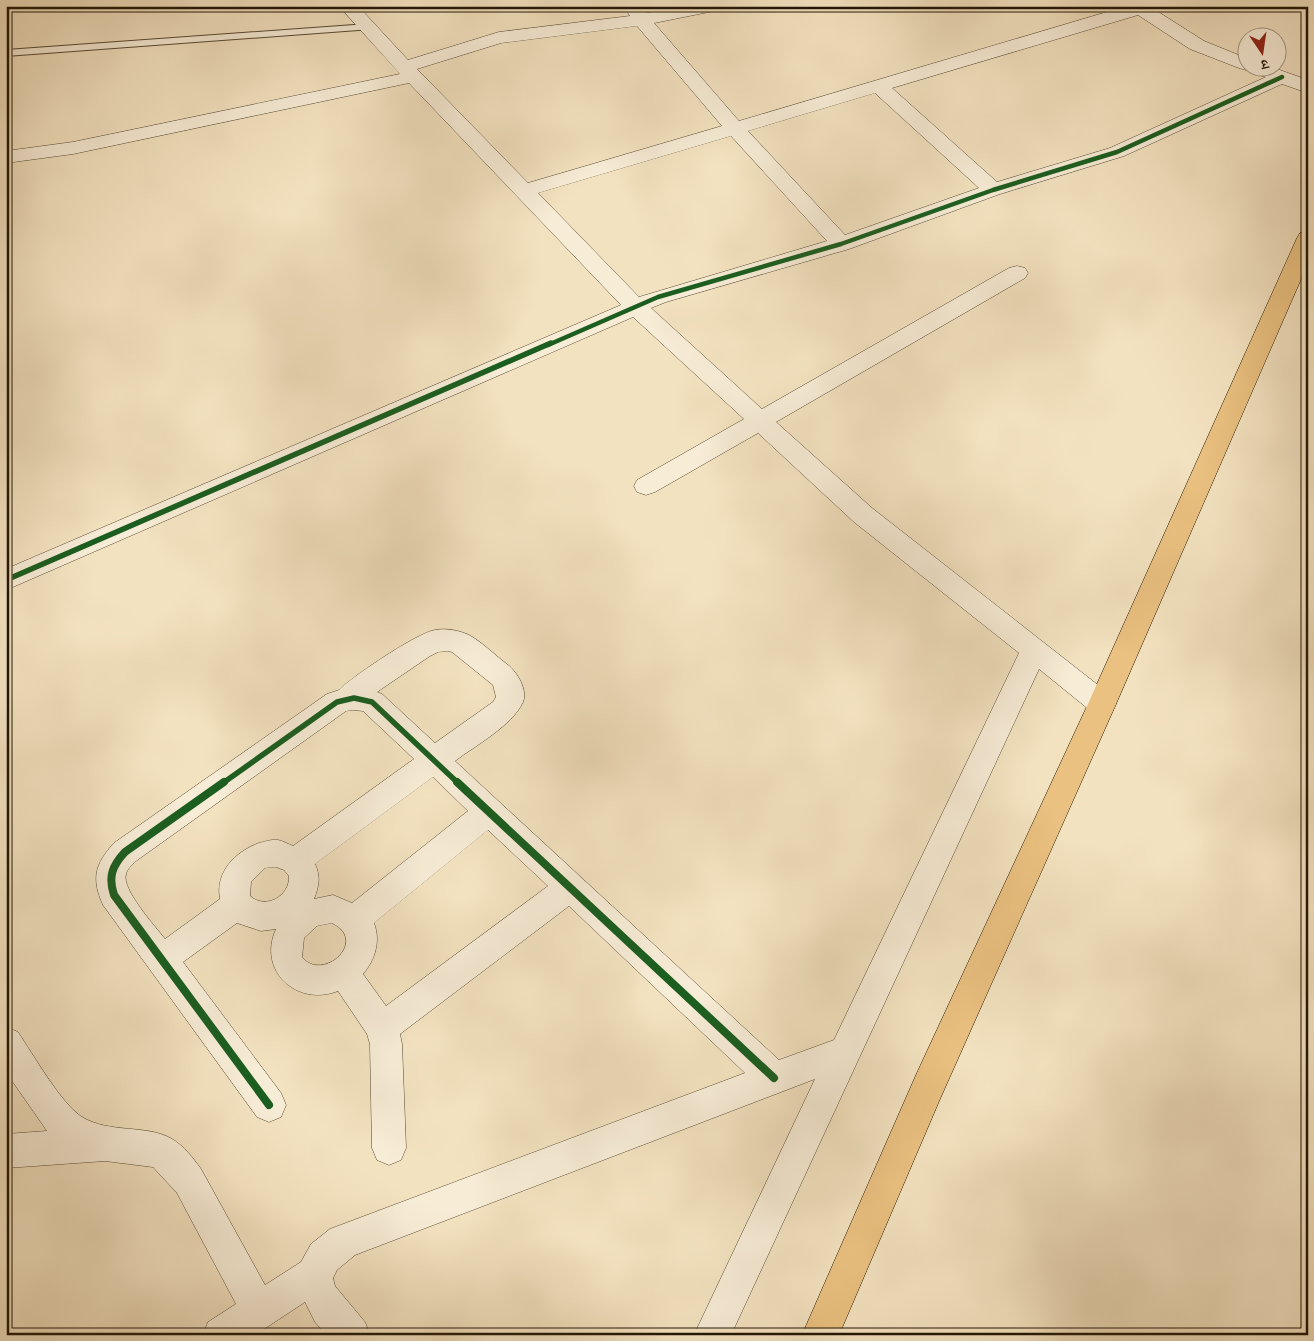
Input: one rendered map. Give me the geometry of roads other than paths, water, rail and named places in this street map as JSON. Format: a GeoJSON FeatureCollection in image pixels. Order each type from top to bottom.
{"type":"FeatureCollection","features":[{"type":"Feature","properties":{"kind":"main road"},"geometry":{"type":"LineString","coordinates":[[820,1335],[928,1086],[1102,704],[1308,238]]}},
{"type":"Feature","properties":{"kind":"street"},"geometry":{"type":"LineString","coordinates":[[348,6],[408,72],[635,306],[760,422],[863,514],[1102,704]]}},
{"type":"Feature","properties":{"kind":"street"},"geometry":{"type":"LineString","coordinates":[[6,157],[73,148],[408,72],[499,38],[637,13],[714,6]]}},
{"type":"Feature","properties":{"kind":"street"},"geometry":{"type":"LineString","coordinates":[[523,191],[1138,7],[1197,45],[1236,60]]}},
{"type":"Feature","properties":{"kind":"street"},"geometry":{"type":"LineString","coordinates":[[637,13],[734,128],[841,244]]}},
{"type":"Feature","properties":{"kind":"street"},"geometry":{"type":"LineString","coordinates":[[6,580],[635,306],[688,287],[841,244],[993,190],[1117,152],[1280,78]]}},
{"type":"Feature","properties":{"kind":"street"},"geometry":{"type":"LineString","coordinates":[[1285,78],[1308,87]]}},
{"type":"Feature","properties":{"kind":"street"},"geometry":{"type":"LineString","coordinates":[[879,86],[993,190]]}},
{"type":"Feature","properties":{"kind":"street"},"geometry":{"type":"LineString","coordinates":[[646,486],[760,422],[1017,272]]}},
{"type":"Feature","properties":{"kind":"street"},"geometry":{"type":"LineString","coordinates":[[270,1105],[114,895],[109,881],[113,865],[125,852],[337,702],[349,697],[420,648],[434,641],[448,640],[460,643],[503,677],[510,688],[510,699],[503,710],[437,760],[297,860]]}},
{"type":"Feature","properties":{"kind":"street"},"geometry":{"type":"LineString","coordinates":[[712,1335],[1034,650]]}},
{"type":"Feature","properties":{"kind":"street"},"geometry":{"type":"LineString","coordinates":[[349,697],[361,698],[372,702],[437,760],[774,1078]]}},
{"type":"Feature","properties":{"kind":"street"},"geometry":{"type":"LineString","coordinates":[[355,919],[490,810]]}},
{"type":"Feature","properties":{"kind":"street"},"geometry":{"type":"LineString","coordinates":[[276,853],[297,860],[303,869],[305,879],[304,890],[298,900],[278,914],[255,916],[245,912],[238,904],[234,896],[237,875],[244,866],[264,854],[276,853]]}},
{"type":"Feature","properties":{"kind":"street"},"geometry":{"type":"LineString","coordinates":[[382,1028],[571,887]]}},
{"type":"Feature","properties":{"kind":"street"},"geometry":{"type":"LineString","coordinates":[[162,960],[238,904]]}},
{"type":"Feature","properties":{"kind":"street"},"geometry":{"type":"LineString","coordinates":[[333,909],[345,912],[355,919],[361,929],[364,940],[361,952],[354,964],[344,973],[332,979],[319,981],[307,979],[296,974],[289,966],[285,955],[285,944],[297,923],[307,915],[320,910],[333,909]]}},
{"type":"Feature","properties":{"kind":"street"},"geometry":{"type":"LineString","coordinates":[[344,973],[382,1028],[386,1044],[389,1148]]}},
{"type":"Feature","properties":{"kind":"street"},"geometry":{"type":"LineString","coordinates":[[6,1043],[56,1117],[71,1130],[109,1145]]}},
{"type":"Feature","properties":{"kind":"street"},"geometry":{"type":"LineString","coordinates":[[220,1335],[314,1275],[323,1257],[343,1242],[846,1051]]}},
{"type":"Feature","properties":{"kind":"street"},"geometry":{"type":"LineString","coordinates":[[6,1151],[109,1145],[160,1151],[175,1164],[189,1181],[259,1310]]}},
{"type":"Feature","properties":{"kind":"street"},"geometry":{"type":"LineString","coordinates":[[314,1275],[318,1292],[330,1312],[352,1335]]}},
{"type":"Feature","properties":{"kind":"lane"},"geometry":{"type":"LineString","coordinates":[[6,53],[368,28]]}}]}
